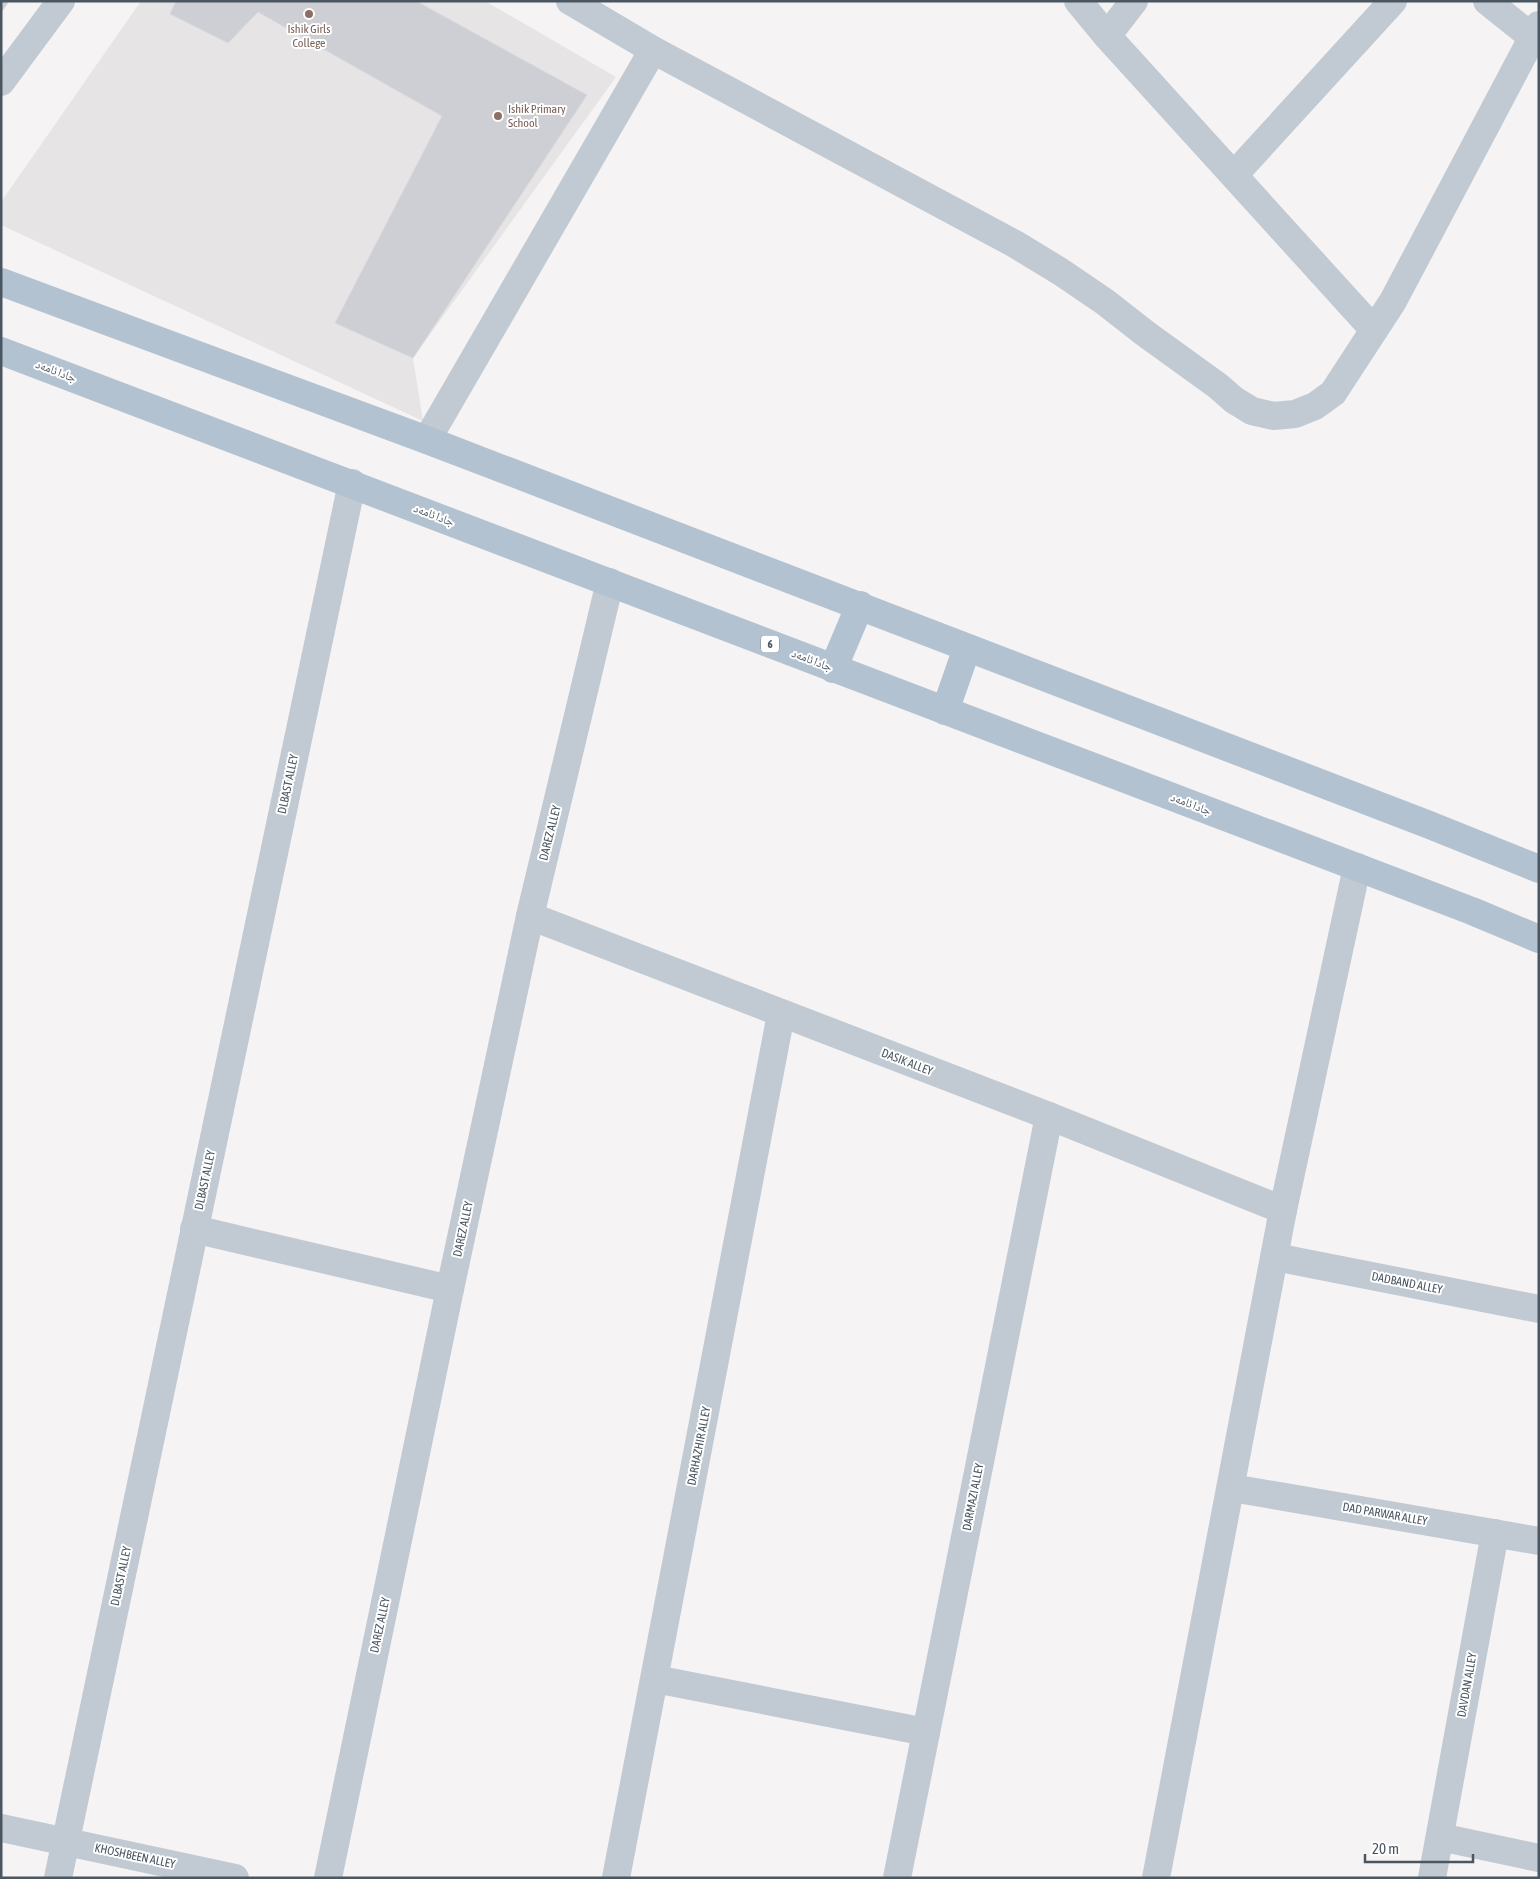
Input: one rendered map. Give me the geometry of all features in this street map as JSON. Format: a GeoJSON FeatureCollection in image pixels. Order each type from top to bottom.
{"type":"FeatureCollection","features":[{"type":"Feature","properties":{"kind":"main road"},"geometry":{"type":"LineString","coordinates":[[1,282],[427,440],[860,605],[1539,869]]}},
{"type":"Feature","properties":{"kind":"main road","name":"جادا ئامەد"},"geometry":{"type":"LineString","coordinates":[[1,351],[1357,867],[1539,939]]}},
{"type":"Feature","properties":{"kind":"main road"},"geometry":{"type":"LineString","coordinates":[[834,669],[860,605]]}},
{"type":"Feature","properties":{"kind":"main road"},"geometry":{"type":"LineString","coordinates":[[945,711],[967,648]]}},
{"type":"Feature","properties":{"kind":"street"},"geometry":{"type":"LineString","coordinates":[[1,82],[60,1]]}},
{"type":"Feature","properties":{"kind":"street"},"geometry":{"type":"LineString","coordinates":[[570,1],[653,50],[1015,244],[1105,302],[1234,400],[1252,411],[1274,416],[1295,414],[1315,406],[1332,393],[1393,301],[1537,31],[1487,1]]}},
{"type":"Feature","properties":{"kind":"street"},"geometry":{"type":"LineString","coordinates":[[1078,1],[1107,36],[1374,330]]}},
{"type":"Feature","properties":{"kind":"street"},"geometry":{"type":"LineString","coordinates":[[1107,36],[1134,1]]}},
{"type":"Feature","properties":{"kind":"street"},"geometry":{"type":"LineString","coordinates":[[1234,176],[1393,1]]}},
{"type":"Feature","properties":{"kind":"street"},"geometry":{"type":"LineString","coordinates":[[427,440],[653,50]]}},
{"type":"Feature","properties":{"kind":"street","name":"DLBAST ALLEY"},"geometry":{"type":"LineString","coordinates":[[58,1878],[352,483]]}},
{"type":"Feature","properties":{"kind":"street","name":"DAREZ ALLEY"},"geometry":{"type":"LineString","coordinates":[[328,1878],[450,1289],[530,916],[610,582]]}},
{"type":"Feature","properties":{"kind":"street"},"geometry":{"type":"LineString","coordinates":[[1156,1878],[1284,1210],[1357,867]]}},
{"type":"Feature","properties":{"kind":"street","name":"DASIK ALLEY"},"geometry":{"type":"LineString","coordinates":[[530,916],[1049,1116],[1284,1210]]}},
{"type":"Feature","properties":{"kind":"street","name":"DARHAZHIR ALLEY"},"geometry":{"type":"LineString","coordinates":[[616,1878],[781,1014]]}},
{"type":"Feature","properties":{"kind":"street","name":"DARMAZI ALLEY"},"geometry":{"type":"LineString","coordinates":[[897,1878],[1049,1116]]}},
{"type":"Feature","properties":{"kind":"street"},"geometry":{"type":"LineString","coordinates":[[194,1229],[450,1289]]}},
{"type":"Feature","properties":{"kind":"street","name":"DADBAND ALLEY"},"geometry":{"type":"LineString","coordinates":[[1275,1257],[1539,1309]]}},
{"type":"Feature","properties":{"kind":"street","name":"DAD PARWAR ALLEY"},"geometry":{"type":"LineString","coordinates":[[1232,1488],[1539,1541]]}},
{"type":"Feature","properties":{"kind":"street","name":"DAVDAN ALLEY"},"geometry":{"type":"LineString","coordinates":[[1432,1878],[1495,1533]]}},
{"type":"Feature","properties":{"kind":"street"},"geometry":{"type":"LineString","coordinates":[[654,1678],[926,1732]]}},
{"type":"Feature","properties":{"kind":"street","name":"KHOSHBEEN ALLEY"},"geometry":{"type":"LineString","coordinates":[[1,1828],[235,1878]]}},
{"type":"Feature","properties":{"kind":"street"},"geometry":{"type":"LineString","coordinates":[[1440,1837],[1539,1858]]}},
{"type":"Feature","properties":{"kind":"shaded area"},"geometry":{"type":"Polygon","coordinates":[[[141,1],[485,1],[616,77],[413,358],[423,421],[1,225],[1,202],[141,1]]]}},
{"type":"Feature","properties":{"kind":"building"},"geometry":{"type":"Polygon","coordinates":[[[1,1],[9,1],[1,13],[1,1]]]}},
{"type":"Feature","properties":{"kind":"building"},"geometry":{"type":"Polygon","coordinates":[[[176,1],[416,1],[587,95],[413,358],[335,323],[442,116],[258,12],[228,43],[170,14],[176,1]]]}},
{"type":"Feature","properties":{"kind":"place","name":"Ishik Girls College"},"geometry":{"type":"Point","coordinates":[309,14]}},
{"type":"Feature","properties":{"kind":"place","name":"Ishik Primary School"},"geometry":{"type":"Point","coordinates":[498,116]}}]}
